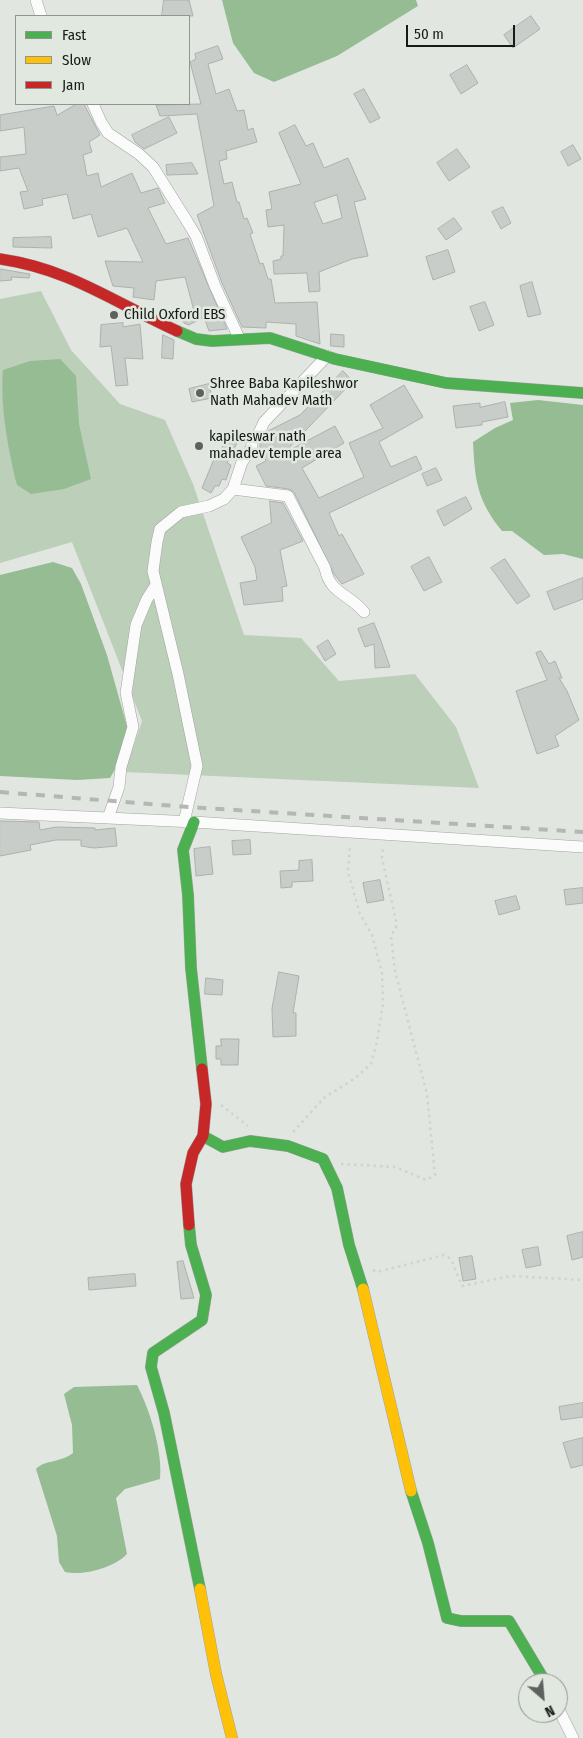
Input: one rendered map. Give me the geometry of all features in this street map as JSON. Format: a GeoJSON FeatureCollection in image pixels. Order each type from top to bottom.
{"type":"FeatureCollection","features":[{"type":"Feature","properties":{"kind":"street"},"geometry":{"type":"LineString","coordinates":[[36,0],[41,15]]}},
{"type":"Feature","properties":{"kind":"street"},"geometry":{"type":"LineString","coordinates":[[93,105],[108,133],[139,154],[153,167],[180,210],[196,236],[215,286],[239,338]]}},
{"type":"Feature","properties":{"kind":"street"},"geometry":{"type":"LineString","coordinates":[[0,259],[38,265],[83,283],[196,339],[212,341],[239,338],[270,338],[327,356],[446,383],[583,393]]}},
{"type":"Feature","properties":{"kind":"street"},"geometry":{"type":"LineString","coordinates":[[232,1738],[216,1674],[212,1642],[164,1413],[151,1367],[153,1353],[202,1320],[206,1295],[191,1245],[186,1184],[193,1153],[203,1136],[205,1090],[192,968],[188,895],[183,850],[189,822],[196,766],[178,674],[153,571],[160,529],[181,512],[209,506],[224,499],[233,489],[242,462],[252,449],[253,439],[258,435],[264,422],[327,356]]}},
{"type":"Feature","properties":{"kind":"street"},"geometry":{"type":"LineString","coordinates":[[233,489],[288,496],[325,568],[332,588],[350,597],[364,612]]}},
{"type":"Feature","properties":{"kind":"street"},"geometry":{"type":"LineString","coordinates":[[108,818],[119,787],[121,766],[133,727],[126,693],[136,626],[147,598],[156,585]]}},
{"type":"Feature","properties":{"kind":"street"},"geometry":{"type":"LineString","coordinates":[[0,812],[384,834],[583,848]]}},
{"type":"Feature","properties":{"kind":"street"},"geometry":{"type":"LineString","coordinates":[[203,1136],[223,1147],[250,1141],[284,1146],[323,1159],[325,1162],[337,1188],[355,1264],[368,1304],[409,1485],[428,1543],[447,1618],[461,1621],[509,1621],[540,1673]]}},
{"type":"Feature","properties":{"kind":"street"},"geometry":{"type":"LineString","coordinates":[[565,1723],[572,1738]]}},
{"type":"Feature","properties":{"kind":"path"},"geometry":{"type":"LineString","coordinates":[[284,1146],[295,1130],[325,1097],[354,1079],[371,1064],[377,1042],[383,1003],[382,973],[372,935],[360,914],[348,872],[350,832]]}},
{"type":"Feature","properties":{"kind":"path"},"geometry":{"type":"LineString","coordinates":[[325,1162],[395,1167],[426,1180],[434,1175],[427,1094],[394,971],[391,936],[397,925],[382,858],[384,834]]}},
{"type":"Feature","properties":{"kind":"path"},"geometry":{"type":"LineString","coordinates":[[205,1090],[214,1100],[271,1144]]}},
{"type":"Feature","properties":{"kind":"path"},"geometry":{"type":"LineString","coordinates":[[355,1264],[377,1272],[444,1255],[451,1259],[462,1286],[511,1276],[583,1280]]}},
{"type":"Feature","properties":{"kind":"shaded area"},"geometry":{"type":"Polygon","coordinates":[[[222,0],[416,0],[418,6],[337,56],[274,82],[254,73],[233,43],[222,0]]]}},
{"type":"Feature","properties":{"kind":"shaded area"},"geometry":{"type":"Polygon","coordinates":[[[41,291],[71,350],[120,404],[165,420],[193,484],[244,635],[301,638],[339,681],[415,674],[456,727],[479,788],[125,772],[142,721],[72,542],[0,563],[0,299],[41,291]]]}},
{"type":"Feature","properties":{"kind":"shaded area"},"geometry":{"type":"Polygon","coordinates":[[[60,359],[76,376],[79,424],[91,479],[64,489],[31,494],[17,485],[4,413],[3,370],[30,361],[60,359]]]}},
{"type":"Feature","properties":{"kind":"shaded area"},"geometry":{"type":"Polygon","coordinates":[[[538,400],[583,405],[583,559],[563,554],[544,555],[512,531],[502,531],[482,500],[476,479],[473,442],[495,428],[513,420],[510,403],[538,400]]]}},
{"type":"Feature","properties":{"kind":"shaded area"},"geometry":{"type":"Polygon","coordinates":[[[53,562],[72,568],[81,584],[107,655],[128,730],[125,752],[110,778],[77,780],[0,776],[0,575],[53,562]]]}},
{"type":"Feature","properties":{"kind":"shaded area"},"geometry":{"type":"Polygon","coordinates":[[[137,1385],[154,1431],[160,1456],[160,1479],[125,1489],[116,1498],[127,1554],[114,1563],[98,1570],[80,1573],[65,1572],[59,1562],[57,1536],[36,1469],[43,1464],[73,1453],[72,1425],[64,1394],[74,1387],[137,1385]]]}},
{"type":"Feature","properties":{"kind":"building"},"geometry":{"type":"Polygon","coordinates":[[[164,0],[189,0],[193,16],[190,15],[162,15],[164,0]]]}},
{"type":"Feature","properties":{"kind":"building"},"geometry":{"type":"Polygon","coordinates":[[[531,16],[540,29],[513,48],[504,35],[531,16]]]}},
{"type":"Feature","properties":{"kind":"building"},"geometry":{"type":"Polygon","coordinates":[[[218,46],[223,59],[208,64],[216,94],[229,89],[237,111],[244,110],[248,130],[253,128],[257,142],[226,151],[227,159],[219,161],[224,184],[232,182],[244,219],[247,218],[253,233],[250,234],[260,264],[263,263],[268,279],[271,279],[275,303],[317,302],[320,344],[296,336],[296,324],[266,322],[266,328],[242,327],[222,283],[197,215],[214,206],[197,114],[160,116],[156,105],[201,104],[190,62],[196,59],[195,54],[218,46]]]}},
{"type":"Feature","properties":{"kind":"building"},"geometry":{"type":"Polygon","coordinates":[[[467,65],[478,83],[461,94],[450,75],[467,65]]]}},
{"type":"Feature","properties":{"kind":"building"},"geometry":{"type":"Polygon","coordinates":[[[364,89],[380,118],[370,123],[354,94],[364,89]]]}},
{"type":"Feature","properties":{"kind":"building"},"geometry":{"type":"Polygon","coordinates":[[[75,105],[85,105],[100,135],[89,142],[92,152],[83,155],[87,176],[98,173],[101,187],[132,173],[141,193],[158,188],[165,203],[148,208],[166,244],[188,238],[227,329],[209,331],[204,317],[189,325],[184,323],[180,316],[193,310],[185,277],[156,281],[154,300],[133,297],[134,288],[113,286],[105,261],[143,262],[127,228],[98,237],[91,214],[73,219],[67,194],[42,199],[43,205],[24,209],[20,192],[28,191],[19,168],[0,171],[0,157],[26,154],[24,127],[0,131],[0,115],[54,106],[57,115],[75,105]]]}},
{"type":"Feature","properties":{"kind":"building"},"geometry":{"type":"Polygon","coordinates":[[[169,117],[177,133],[144,149],[135,142],[132,135],[169,117]]]}},
{"type":"Feature","properties":{"kind":"building"},"geometry":{"type":"Polygon","coordinates":[[[295,125],[306,146],[313,143],[324,168],[348,158],[366,199],[354,202],[368,256],[352,259],[319,272],[320,291],[309,292],[307,273],[274,274],[273,261],[281,259],[281,256],[283,256],[284,225],[268,227],[266,210],[272,209],[269,192],[301,184],[279,133],[295,125]],[[337,195],[314,203],[323,224],[342,218],[337,195]]]}},
{"type":"Feature","properties":{"kind":"building"},"geometry":{"type":"Polygon","coordinates":[[[573,145],[581,159],[568,166],[561,152],[573,145]]]}},
{"type":"Feature","properties":{"kind":"building"},"geometry":{"type":"Polygon","coordinates":[[[457,149],[470,167],[449,181],[437,163],[457,149]]]}},
{"type":"Feature","properties":{"kind":"building"},"geometry":{"type":"Polygon","coordinates":[[[192,163],[198,174],[167,175],[166,165],[192,163]]]}},
{"type":"Feature","properties":{"kind":"building"},"geometry":{"type":"Polygon","coordinates":[[[503,207],[511,223],[501,229],[492,212],[503,207]]]}},
{"type":"Feature","properties":{"kind":"building"},"geometry":{"type":"Polygon","coordinates":[[[454,218],[462,229],[446,240],[438,229],[454,218]]]}},
{"type":"Feature","properties":{"kind":"building"},"geometry":{"type":"Polygon","coordinates":[[[51,237],[52,248],[13,247],[13,238],[51,237]]]}},
{"type":"Feature","properties":{"kind":"building"},"geometry":{"type":"Polygon","coordinates":[[[448,250],[455,272],[433,280],[426,257],[448,250]]]}},
{"type":"Feature","properties":{"kind":"building"},"geometry":{"type":"Polygon","coordinates":[[[0,269],[30,274],[29,278],[11,277],[12,280],[0,281],[0,269]]]}},
{"type":"Feature","properties":{"kind":"building"},"geometry":{"type":"Polygon","coordinates":[[[532,282],[541,314],[528,317],[520,286],[532,282]]]}},
{"type":"Feature","properties":{"kind":"building"},"geometry":{"type":"Polygon","coordinates":[[[485,302],[494,325],[479,331],[470,307],[485,302]]]}},
{"type":"Feature","properties":{"kind":"building"},"geometry":{"type":"Polygon","coordinates":[[[123,323],[123,327],[140,324],[143,359],[125,358],[128,385],[116,386],[111,346],[100,347],[101,325],[123,323]]]}},
{"type":"Feature","properties":{"kind":"building"},"geometry":{"type":"Polygon","coordinates":[[[331,334],[344,335],[344,347],[331,346],[331,334]]]}},
{"type":"Feature","properties":{"kind":"building"},"geometry":{"type":"Polygon","coordinates":[[[163,335],[174,340],[173,359],[162,358],[163,335]]]}},
{"type":"Feature","properties":{"kind":"building"},"geometry":{"type":"Polygon","coordinates":[[[343,371],[353,381],[284,453],[335,426],[344,443],[302,468],[319,498],[364,477],[349,443],[383,428],[370,405],[404,385],[423,417],[379,442],[391,467],[416,456],[422,469],[329,513],[339,536],[342,534],[364,574],[342,584],[334,574],[294,492],[289,489],[266,486],[256,466],[266,461],[260,449],[260,443],[268,431],[300,415],[343,371]]]}},
{"type":"Feature","properties":{"kind":"building","name":"Shree Baba Kapileshwor Nath Mahadev Math"},"geometry":{"type":"Polygon","coordinates":[[[209,384],[212,398],[192,402],[189,389],[209,384]]]}},
{"type":"Feature","properties":{"kind":"building"},"geometry":{"type":"Polygon","coordinates":[[[505,402],[508,417],[482,422],[482,425],[456,428],[453,406],[480,403],[480,407],[505,402]]]}},
{"type":"Feature","properties":{"kind":"building"},"geometry":{"type":"Polygon","coordinates":[[[228,436],[238,441],[227,463],[231,465],[226,480],[222,479],[219,486],[215,486],[211,493],[202,488],[214,459],[216,460],[228,436]]]}},
{"type":"Feature","properties":{"kind":"building"},"geometry":{"type":"Polygon","coordinates":[[[436,468],[442,480],[427,486],[422,474],[436,468]]]}},
{"type":"Feature","properties":{"kind":"building"},"geometry":{"type":"Polygon","coordinates":[[[466,497],[472,509],[444,526],[437,511],[466,497]]]}},
{"type":"Feature","properties":{"kind":"building"},"geometry":{"type":"Polygon","coordinates":[[[270,501],[283,503],[303,541],[280,550],[287,586],[282,587],[283,601],[244,605],[240,583],[257,580],[255,567],[241,537],[271,523],[270,501]]]}},
{"type":"Feature","properties":{"kind":"building"},"geometry":{"type":"Polygon","coordinates":[[[429,557],[442,582],[424,591],[411,567],[429,557]]]}},
{"type":"Feature","properties":{"kind":"building"},"geometry":{"type":"Polygon","coordinates":[[[505,559],[530,596],[517,604],[491,568],[505,559]]]}},
{"type":"Feature","properties":{"kind":"building"},"geometry":{"type":"Polygon","coordinates":[[[583,578],[583,599],[554,610],[547,592],[583,578]]]}},
{"type":"Feature","properties":{"kind":"building"},"geometry":{"type":"Polygon","coordinates":[[[374,623],[390,667],[375,668],[374,644],[365,647],[358,629],[374,623]]]}},
{"type":"Feature","properties":{"kind":"building"},"geometry":{"type":"Polygon","coordinates":[[[328,640],[336,654],[325,661],[317,647],[328,640]]]}},
{"type":"Feature","properties":{"kind":"building"},"geometry":{"type":"Polygon","coordinates":[[[541,651],[549,664],[555,661],[562,678],[559,678],[567,691],[579,720],[555,736],[559,746],[537,754],[516,691],[547,680],[536,653],[541,651]]]}},
{"type":"Feature","properties":{"kind":"building"},"geometry":{"type":"Polygon","coordinates":[[[0,821],[39,822],[40,830],[56,827],[95,828],[95,830],[115,828],[117,846],[94,848],[81,846],[81,840],[56,840],[30,845],[31,850],[0,856],[0,821]]]}},
{"type":"Feature","properties":{"kind":"building"},"geometry":{"type":"Polygon","coordinates":[[[250,840],[251,854],[233,855],[232,841],[250,840]]]}},
{"type":"Feature","properties":{"kind":"building"},"geometry":{"type":"Polygon","coordinates":[[[210,847],[213,874],[196,876],[194,849],[210,847]]]}},
{"type":"Feature","properties":{"kind":"building"},"geometry":{"type":"Polygon","coordinates":[[[312,860],[313,881],[292,882],[292,887],[281,888],[280,871],[299,870],[299,861],[312,860]]]}},
{"type":"Feature","properties":{"kind":"building"},"geometry":{"type":"Polygon","coordinates":[[[380,880],[384,900],[367,903],[363,883],[380,880]]]}},
{"type":"Feature","properties":{"kind":"building"},"geometry":{"type":"Polygon","coordinates":[[[583,888],[583,903],[566,905],[564,890],[583,888]]]}},
{"type":"Feature","properties":{"kind":"building"},"geometry":{"type":"Polygon","coordinates":[[[516,896],[520,909],[499,915],[495,901],[516,896]]]}},
{"type":"Feature","properties":{"kind":"building"},"geometry":{"type":"Polygon","coordinates":[[[279,972],[299,976],[293,1013],[296,1013],[296,1036],[273,1037],[272,1009],[279,972]]]}},
{"type":"Feature","properties":{"kind":"building"},"geometry":{"type":"Polygon","coordinates":[[[206,978],[223,980],[222,995],[205,994],[206,978]]]}},
{"type":"Feature","properties":{"kind":"building"},"geometry":{"type":"Polygon","coordinates":[[[221,1039],[239,1039],[238,1065],[221,1065],[221,1059],[216,1059],[216,1046],[221,1046],[221,1039]]]}},
{"type":"Feature","properties":{"kind":"building"},"geometry":{"type":"Polygon","coordinates":[[[583,1232],[583,1257],[572,1260],[567,1236],[583,1232]]]}},
{"type":"Feature","properties":{"kind":"building"},"geometry":{"type":"Polygon","coordinates":[[[538,1247],[541,1265],[526,1268],[522,1250],[538,1247]]]}},
{"type":"Feature","properties":{"kind":"building"},"geometry":{"type":"Polygon","coordinates":[[[472,1256],[476,1279],[463,1281],[459,1258],[472,1256]]]}},
{"type":"Feature","properties":{"kind":"building"},"geometry":{"type":"Polygon","coordinates":[[[183,1261],[194,1298],[181,1299],[177,1262],[183,1261]]]}},
{"type":"Feature","properties":{"kind":"building"},"geometry":{"type":"Polygon","coordinates":[[[135,1274],[136,1286],[89,1290],[88,1278],[135,1274]]]}},
{"type":"Feature","properties":{"kind":"building"},"geometry":{"type":"Polygon","coordinates":[[[583,1403],[583,1417],[561,1420],[559,1407],[583,1403]]]}},
{"type":"Feature","properties":{"kind":"building"},"geometry":{"type":"Polygon","coordinates":[[[583,1438],[583,1465],[571,1468],[563,1443],[583,1438]]]}},
{"type":"Feature","properties":{"kind":"railway"},"geometry":{"type":"LineString","coordinates":[[0,792],[188,807],[583,832]]}},
{"type":"Feature","properties":{"kind":"traffic: fast"},"geometry":{"type":"LineString","coordinates":[[177,331],[196,339],[212,341],[270,338],[335,359],[446,383],[583,393]]}},
{"type":"Feature","properties":{"kind":"traffic: fast"},"geometry":{"type":"LineString","coordinates":[[194,822],[183,850],[188,895],[191,968],[202,1069]]}},
{"type":"Feature","properties":{"kind":"traffic: fast"},"geometry":{"type":"LineString","coordinates":[[203,1136],[223,1147],[250,1141],[288,1146],[323,1159],[337,1188],[349,1245],[363,1289]]}},
{"type":"Feature","properties":{"kind":"traffic: fast"},"geometry":{"type":"LineString","coordinates":[[189,1225],[191,1245],[206,1295],[202,1320],[153,1353],[151,1367],[164,1413],[200,1589]]}},
{"type":"Feature","properties":{"kind":"traffic: fast"},"geometry":{"type":"LineString","coordinates":[[411,1491],[428,1543],[447,1618],[461,1621],[509,1621],[540,1673]]}},
{"type":"Feature","properties":{"kind":"traffic: slow"},"geometry":{"type":"LineString","coordinates":[[363,1289],[411,1491]]}},
{"type":"Feature","properties":{"kind":"traffic: slow"},"geometry":{"type":"LineString","coordinates":[[200,1589],[216,1674],[232,1738]]}},
{"type":"Feature","properties":{"kind":"traffic: jam"},"geometry":{"type":"LineString","coordinates":[[0,259],[25,264],[70,279],[92,288],[177,331]]}},
{"type":"Feature","properties":{"kind":"traffic: jam"},"geometry":{"type":"LineString","coordinates":[[189,1225],[186,1184],[193,1153],[203,1136],[206,1104],[202,1069]]}},
{"type":"Feature","properties":{"kind":"place","name":"Child Oxford EBS"},"geometry":{"type":"Point","coordinates":[114,315]}},
{"type":"Feature","properties":{"kind":"place","name":"Shree Baba Kapileshwor Nath Mahadev Math"},"geometry":{"type":"Point","coordinates":[200,393]}},
{"type":"Feature","properties":{"kind":"place","name":"kapileswar nath mahadev temple area"},"geometry":{"type":"Point","coordinates":[199,446]}}]}
